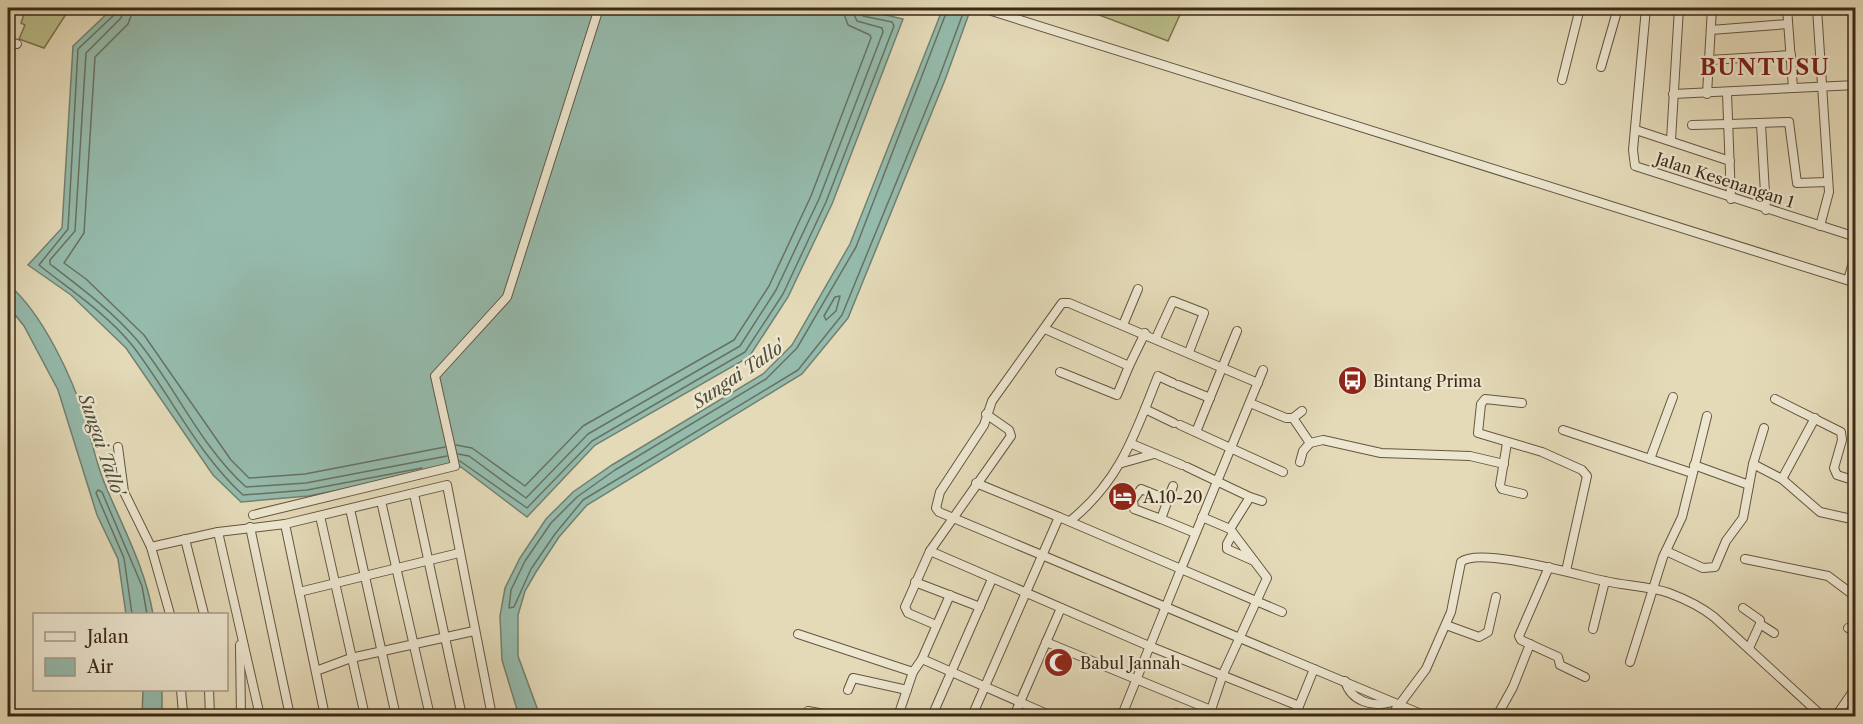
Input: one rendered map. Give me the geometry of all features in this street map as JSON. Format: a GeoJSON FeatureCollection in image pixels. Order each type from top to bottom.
{"type":"FeatureCollection","features":[{"type":"Feature","properties":{"kind":"street"},"geometry":{"type":"LineString","coordinates":[[254,515],[455,466],[435,376],[507,297],[599,8]]}},
{"type":"Feature","properties":{"kind":"street"},"geometry":{"type":"LineString","coordinates":[[982,8],[1852,281],[1856,252]]}},
{"type":"Feature","properties":{"kind":"street"},"geometry":{"type":"LineString","coordinates":[[1562,81],[1580,8]]}},
{"type":"Feature","properties":{"kind":"street"},"geometry":{"type":"LineString","coordinates":[[1601,67],[1618,8]]}},
{"type":"Feature","properties":{"kind":"street","name":"Jalan Kesenangan 1"},"geometry":{"type":"LineString","coordinates":[[1646,8],[1633,160],[1635,166],[1731,199],[1856,237]]}},
{"type":"Feature","properties":{"kind":"street"},"geometry":{"type":"LineString","coordinates":[[1671,140],[1679,8]]}},
{"type":"Feature","properties":{"kind":"street"},"geometry":{"type":"LineString","coordinates":[[1707,94],[1712,8]]}},
{"type":"Feature","properties":{"kind":"street"},"geometry":{"type":"LineString","coordinates":[[1787,8],[1793,88]]}},
{"type":"Feature","properties":{"kind":"street"},"geometry":{"type":"LineString","coordinates":[[1817,8],[1829,192],[1820,226]]}},
{"type":"Feature","properties":{"kind":"street"},"geometry":{"type":"LineString","coordinates":[[1711,30],[1788,24]]}},
{"type":"Feature","properties":{"kind":"street"},"geometry":{"type":"LineString","coordinates":[[8,41],[17,44]]}},
{"type":"Feature","properties":{"kind":"street"},"geometry":{"type":"LineString","coordinates":[[1709,60],[1791,56]]}},
{"type":"Feature","properties":{"kind":"street"},"geometry":{"type":"LineString","coordinates":[[1673,94],[1856,85]]}},
{"type":"Feature","properties":{"kind":"street"},"geometry":{"type":"LineString","coordinates":[[1727,93],[1731,199]]}},
{"type":"Feature","properties":{"kind":"street"},"geometry":{"type":"LineString","coordinates":[[1692,124],[1791,124],[1797,183],[1828,182]]}},
{"type":"Feature","properties":{"kind":"street"},"geometry":{"type":"LineString","coordinates":[[1761,124],[1766,210]]}},
{"type":"Feature","properties":{"kind":"street"},"geometry":{"type":"LineString","coordinates":[[1636,130],[1730,161]]}},
{"type":"Feature","properties":{"kind":"street"},"geometry":{"type":"LineString","coordinates":[[1123,325],[1138,289]]}},
{"type":"Feature","properties":{"kind":"street"},"geometry":{"type":"LineString","coordinates":[[1156,338],[1173,300],[1204,313],[1189,352]]}},
{"type":"Feature","properties":{"kind":"street"},"geometry":{"type":"LineString","coordinates":[[1258,383],[1145,333],[1064,302],[1060,304],[1045,329],[992,401],[983,428],[936,500],[939,512],[1426,717]]}},
{"type":"Feature","properties":{"kind":"street"},"geometry":{"type":"LineString","coordinates":[[1045,329],[1130,366]]}},
{"type":"Feature","properties":{"kind":"street"},"geometry":{"type":"LineString","coordinates":[[1196,432],[1237,331]]}},
{"type":"Feature","properties":{"kind":"street"},"geometry":{"type":"LineString","coordinates":[[1060,372],[1120,396],[1145,333]]}},
{"type":"Feature","properties":{"kind":"street"},"geometry":{"type":"LineString","coordinates":[[1131,717],[1121,715],[1167,608],[1195,532],[1263,370]]}},
{"type":"Feature","properties":{"kind":"street"},"geometry":{"type":"LineString","coordinates":[[1070,521],[1098,497],[1122,462],[1132,444],[1158,376],[1210,398]]}},
{"type":"Feature","properties":{"kind":"street"},"geometry":{"type":"LineString","coordinates":[[1650,459],[1673,397]]}},
{"type":"Feature","properties":{"kind":"street"},"geometry":{"type":"LineString","coordinates":[[1522,403],[1487,399],[1481,404],[1478,433],[1542,452],[1587,476],[1566,571]]}},
{"type":"Feature","properties":{"kind":"street"},"geometry":{"type":"LineString","coordinates":[[1775,399],[1841,432],[1842,440],[1834,468],[1837,475],[1856,481]]}},
{"type":"Feature","properties":{"kind":"street"},"geometry":{"type":"LineString","coordinates":[[1250,403],[1286,418],[1293,418],[1302,411]]}},
{"type":"Feature","properties":{"kind":"street"},"geometry":{"type":"LineString","coordinates":[[1145,409],[1283,472]]}},
{"type":"Feature","properties":{"kind":"street"},"geometry":{"type":"LineString","coordinates":[[936,624],[905,610],[931,549],[951,517],[1011,436],[1009,430],[986,414]]}},
{"type":"Feature","properties":{"kind":"street"},"geometry":{"type":"LineString","coordinates":[[1630,662],[1666,551],[1682,517],[1707,416]]}},
{"type":"Feature","properties":{"kind":"street"},"geometry":{"type":"LineString","coordinates":[[1293,418],[1310,443]]}},
{"type":"Feature","properties":{"kind":"street"},"geometry":{"type":"LineString","coordinates":[[1782,479],[1815,418]]}},
{"type":"Feature","properties":{"kind":"street"},"geometry":{"type":"LineString","coordinates":[[1666,551],[1703,568],[1715,567],[1726,541],[1743,518],[1753,464],[1764,428]]}},
{"type":"Feature","properties":{"kind":"street"},"geometry":{"type":"LineString","coordinates":[[1563,429],[1650,459],[1749,485]]}},
{"type":"Feature","properties":{"kind":"street"},"geometry":{"type":"LineString","coordinates":[[1300,462],[1303,451],[1310,443],[1330,441],[1391,454],[1470,456],[1504,464]]}},
{"type":"Feature","properties":{"kind":"street"},"geometry":{"type":"LineString","coordinates":[[1507,443],[1499,481],[1502,489],[1523,494]]}},
{"type":"Feature","properties":{"kind":"street"},"geometry":{"type":"LineString","coordinates":[[1132,444],[1262,501]]}},
{"type":"Feature","properties":{"kind":"street"},"geometry":{"type":"LineString","coordinates":[[118,447],[124,492],[151,547],[169,613]]}},
{"type":"Feature","properties":{"kind":"street"},"geometry":{"type":"LineString","coordinates":[[1122,462],[1154,454]]}},
{"type":"Feature","properties":{"kind":"street"},"geometry":{"type":"LineString","coordinates":[[1753,464],[1782,479],[1823,514],[1856,520]]}},
{"type":"Feature","properties":{"kind":"street"},"geometry":{"type":"LineString","coordinates":[[976,483],[1282,612]]}},
{"type":"Feature","properties":{"kind":"street"},"geometry":{"type":"LineString","coordinates":[[151,547],[218,532],[282,524],[447,485],[492,717]]}},
{"type":"Feature","properties":{"kind":"street"},"geometry":{"type":"LineString","coordinates":[[1161,519],[1173,486]]}},
{"type":"Feature","properties":{"kind":"street"},"geometry":{"type":"LineString","coordinates":[[1168,500],[1141,489],[1131,504],[1134,509],[1195,532]]}},
{"type":"Feature","properties":{"kind":"street"},"geometry":{"type":"LineString","coordinates":[[414,494],[462,717]]}},
{"type":"Feature","properties":{"kind":"street"},"geometry":{"type":"LineString","coordinates":[[1250,497],[1232,531],[1227,549],[1256,562]]}},
{"type":"Feature","properties":{"kind":"street"},"geometry":{"type":"LineString","coordinates":[[381,501],[430,717]]}},
{"type":"Feature","properties":{"kind":"street"},"geometry":{"type":"LineString","coordinates":[[1085,528],[1087,508]]}},
{"type":"Feature","properties":{"kind":"street"},"geometry":{"type":"LineString","coordinates":[[350,509],[396,717]]}},
{"type":"Feature","properties":{"kind":"street"},"geometry":{"type":"LineString","coordinates":[[277,510],[299,592],[326,717]]}},
{"type":"Feature","properties":{"kind":"street"},"geometry":{"type":"LineString","coordinates":[[320,516],[365,717]]}},
{"type":"Feature","properties":{"kind":"street"},"geometry":{"type":"LineString","coordinates":[[972,717],[1059,517]]}},
{"type":"Feature","properties":{"kind":"street"},"geometry":{"type":"LineString","coordinates":[[1046,642],[1211,713],[1223,674],[1267,578],[1232,531],[1202,517]]}},
{"type":"Feature","properties":{"kind":"street"},"geometry":{"type":"LineString","coordinates":[[250,527],[290,717]]}},
{"type":"Feature","properties":{"kind":"street"},"geometry":{"type":"LineString","coordinates":[[218,532],[260,717]]}},
{"type":"Feature","properties":{"kind":"street"},"geometry":{"type":"LineString","coordinates":[[185,539],[204,613]]}},
{"type":"Feature","properties":{"kind":"street"},"geometry":{"type":"LineString","coordinates":[[931,549],[1024,593],[1299,706]]}},
{"type":"Feature","properties":{"kind":"street"},"geometry":{"type":"LineString","coordinates":[[299,592],[459,553]]}},
{"type":"Feature","properties":{"kind":"street"},"geometry":{"type":"LineString","coordinates":[[1745,559],[1828,576],[1856,597]]}},
{"type":"Feature","properties":{"kind":"street"},"geometry":{"type":"LineString","coordinates":[[1390,717],[1394,704],[1420,679],[1446,625],[1463,560],[1512,560],[1605,581],[1654,589],[1706,610],[1822,717]]}},
{"type":"Feature","properties":{"kind":"street"},"geometry":{"type":"LineString","coordinates":[[1549,567],[1520,630],[1521,640],[1558,657],[1559,664],[1585,677]]}},
{"type":"Feature","properties":{"kind":"street"},"geometry":{"type":"LineString","coordinates":[[932,717],[992,579]]}},
{"type":"Feature","properties":{"kind":"street"},"geometry":{"type":"LineString","coordinates":[[1593,629],[1605,581]]}},
{"type":"Feature","properties":{"kind":"street"},"geometry":{"type":"LineString","coordinates":[[915,582],[980,607]]}},
{"type":"Feature","properties":{"kind":"street"},"geometry":{"type":"LineString","coordinates":[[898,717],[913,672],[922,659],[950,595]]}},
{"type":"Feature","properties":{"kind":"street"},"geometry":{"type":"LineString","coordinates":[[1446,625],[1482,637],[1488,632],[1496,597]]}},
{"type":"Feature","properties":{"kind":"street"},"geometry":{"type":"LineString","coordinates":[[1014,717],[1061,608]]}},
{"type":"Feature","properties":{"kind":"street"},"geometry":{"type":"LineString","coordinates":[[1743,608],[1760,619],[1749,648]]}},
{"type":"Feature","properties":{"kind":"street"},"geometry":{"type":"LineString","coordinates":[[1760,624],[1774,633]]}},
{"type":"Feature","properties":{"kind":"street"},"geometry":{"type":"LineString","coordinates":[[240,628],[241,717]]}},
{"type":"Feature","properties":{"kind":"street"},"geometry":{"type":"LineString","coordinates":[[316,671],[351,658],[474,631]]}},
{"type":"Feature","properties":{"kind":"street"},"geometry":{"type":"LineString","coordinates":[[798,634],[913,672]]}},
{"type":"Feature","properties":{"kind":"street"},"geometry":{"type":"LineString","coordinates":[[1497,717],[1513,687],[1530,644]]}},
{"type":"Feature","properties":{"kind":"street"},"geometry":{"type":"LineString","coordinates":[[922,659],[953,670],[984,688],[1050,716]]}},
{"type":"Feature","properties":{"kind":"street"},"geometry":{"type":"LineString","coordinates":[[1295,717],[1314,669]]}},
{"type":"Feature","properties":{"kind":"street"},"geometry":{"type":"LineString","coordinates":[[848,690],[853,678],[907,690]]}},
{"type":"Feature","properties":{"kind":"street"},"geometry":{"type":"LineString","coordinates":[[1836,717],[1855,685]]}},
{"type":"Feature","properties":{"kind":"street"},"geometry":{"type":"LineString","coordinates":[[181,691],[182,715],[196,717]]}},
{"type":"Feature","properties":{"kind":"street"},"geometry":{"type":"LineString","coordinates":[[209,691],[210,717]]}},
{"type":"Feature","properties":{"kind":"street"},"geometry":{"type":"LineString","coordinates":[[808,711],[835,717]]}},
{"type":"Feature","properties":{"kind":"green space"},"geometry":{"type":"Polygon","coordinates":[[[26,8],[70,8],[44,48],[19,39],[25,25],[21,23],[26,8]]]}},
{"type":"Feature","properties":{"kind":"green space"},"geometry":{"type":"Polygon","coordinates":[[[1090,8],[1183,8],[1168,41],[1091,12],[1090,8]]]}},
{"type":"Feature","properties":{"kind":"water"},"geometry":{"type":"Polygon","coordinates":[[[113,8],[856,8],[903,19],[832,204],[788,297],[749,357],[595,445],[527,517],[461,467],[308,496],[241,502],[213,475],[126,348],[71,295],[28,265],[62,228],[73,46],[113,8]]]}},
{"type":"Feature","properties":{"kind":"water"},"geometry":{"type":"Polygon","coordinates":[[[943,8],[971,8],[945,80],[848,318],[802,374],[587,505],[559,537],[525,591],[518,615],[518,656],[540,716],[519,716],[502,660],[500,616],[505,588],[520,558],[546,519],[573,492],[612,465],[763,374],[792,345],[850,244],[943,8]]]}},
{"type":"Feature","properties":{"kind":"water"},"geometry":{"type":"Polygon","coordinates":[[[8,284],[33,312],[44,329],[73,385],[101,474],[139,563],[153,613],[126,613],[118,559],[97,515],[58,390],[24,326],[8,306],[8,284]]]}},
{"type":"Feature","properties":{"kind":"water"},"geometry":{"type":"Polygon","coordinates":[[[143,691],[162,691],[162,716],[142,716],[143,691]]]}},
{"type":"Feature","properties":{"kind":"place","name":"Bintang Prima"},"geometry":{"type":"Point","coordinates":[1352,381]}},
{"type":"Feature","properties":{"kind":"place","name":"A.10-20"},"geometry":{"type":"Point","coordinates":[1122,497]}},
{"type":"Feature","properties":{"kind":"place","name":"Babul Jannah"},"geometry":{"type":"Point","coordinates":[1059,663]}},
{"type":"Feature","properties":{"kind":"district","name":"BUNTUSU"},"geometry":{"type":"Point","coordinates":[1765,67]}},
{"type":"Feature","properties":{"kind":"water label","name":"Sungai Tallo'"},"geometry":{"type":"Point","coordinates":[738,375]}},
{"type":"Feature","properties":{"kind":"water label","name":"Sungai Tallo'"},"geometry":{"type":"Point","coordinates":[101,444]}}]}
